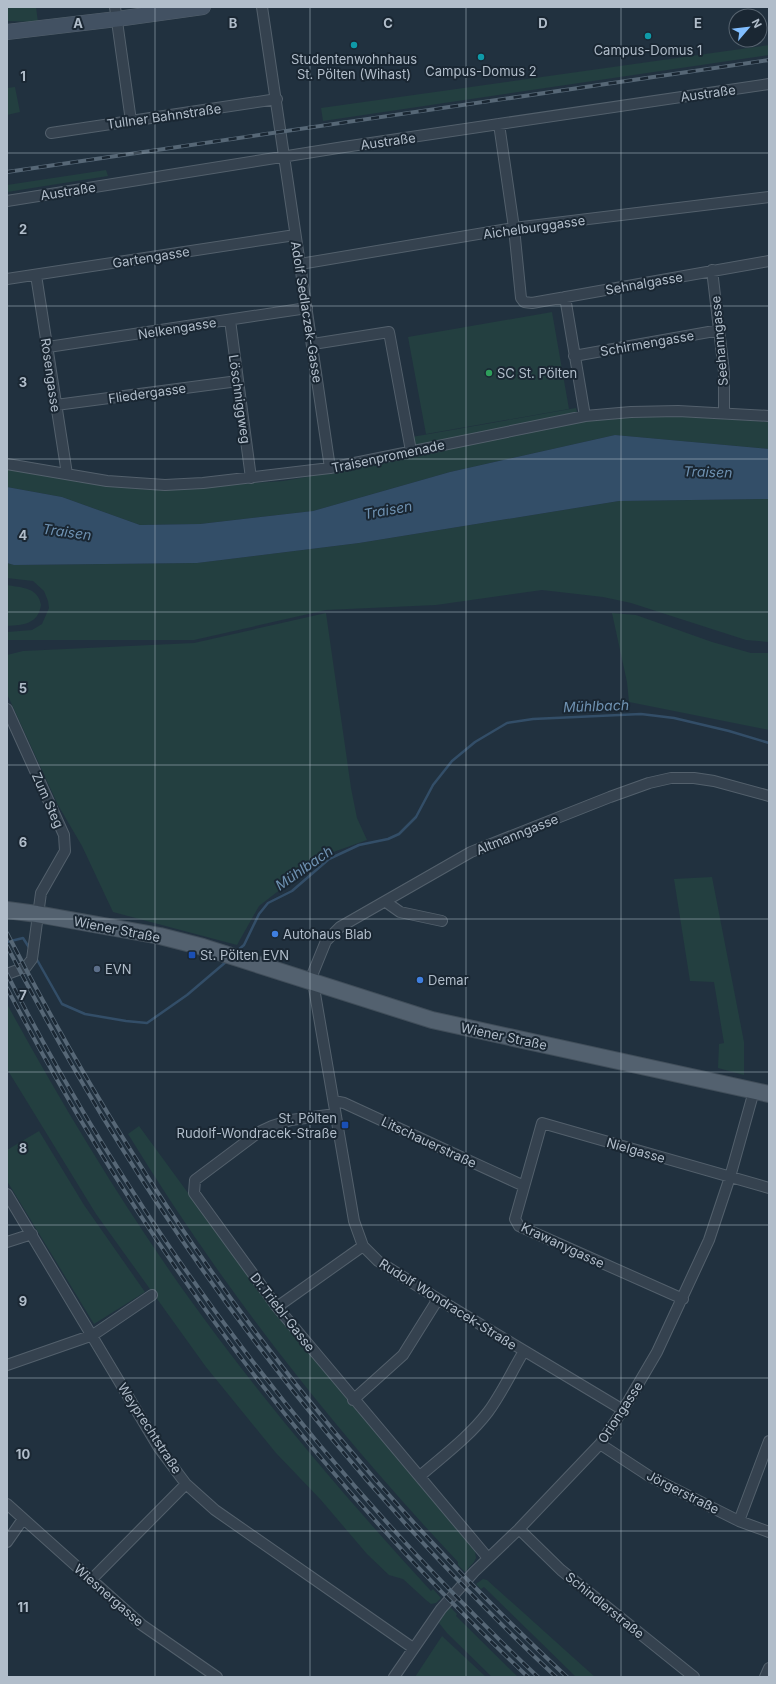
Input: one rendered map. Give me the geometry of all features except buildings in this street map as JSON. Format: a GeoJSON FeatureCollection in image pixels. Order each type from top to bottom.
{"type":"FeatureCollection","features":[{"type":"Feature","properties":{"kind":"main road","name":"Wiener Straße"},"geometry":{"type":"LineString","coordinates":[[7,910],[160,936],[243,960],[432,1020],[762,1093]]}},
{"type":"Feature","properties":{"kind":"street"},"geometry":{"type":"LineString","coordinates":[[8,32],[116,13],[203,7]]}},
{"type":"Feature","properties":{"kind":"street","name":"Adolf Sedlaczek-Gasse"},"geometry":{"type":"LineString","coordinates":[[262,7],[277,99],[295,235],[330,468]]}},
{"type":"Feature","properties":{"kind":"street"},"geometry":{"type":"LineString","coordinates":[[116,13],[130,121]]}},
{"type":"Feature","properties":{"kind":"street","name":"Austraße"},"geometry":{"type":"LineString","coordinates":[[7,201],[284,157],[769,84]]}},
{"type":"Feature","properties":{"kind":"street","name":"Tullner Bahnstraße"},"geometry":{"type":"LineString","coordinates":[[51,132],[277,99]]}},
{"type":"Feature","properties":{"kind":"street"},"geometry":{"type":"LineString","coordinates":[[499,124],[514,228]]}},
{"type":"Feature","properties":{"kind":"street","name":"Aichelburggasse"},"geometry":{"type":"LineString","coordinates":[[300,264],[514,228],[769,197]]}},
{"type":"Feature","properties":{"kind":"street","name":"Sehnalgasse"},"geometry":{"type":"LineString","coordinates":[[514,228],[521,298],[524,302],[532,303],[769,261]]}},
{"type":"Feature","properties":{"kind":"street","name":"Gartengasse"},"geometry":{"type":"LineString","coordinates":[[7,279],[36,276],[295,235]]}},
{"type":"Feature","properties":{"kind":"street","name":"Seehanngasse"},"geometry":{"type":"LineString","coordinates":[[712,270],[724,372],[724,413]]}},
{"type":"Feature","properties":{"kind":"street","name":"Rosengasse"},"geometry":{"type":"LineString","coordinates":[[36,276],[67,474]]}},
{"type":"Feature","properties":{"kind":"street"},"geometry":{"type":"LineString","coordinates":[[564,297],[585,416]]}},
{"type":"Feature","properties":{"kind":"street","name":"Nelkengasse"},"geometry":{"type":"LineString","coordinates":[[48,348],[307,308]]}},
{"type":"Feature","properties":{"kind":"street","name":"Löschniggweg"},"geometry":{"type":"LineString","coordinates":[[230,320],[251,478]]}},
{"type":"Feature","properties":{"kind":"street","name":"Schirmengasse"},"geometry":{"type":"LineString","coordinates":[[574,356],[720,330]]}},
{"type":"Feature","properties":{"kind":"street"},"geometry":{"type":"LineString","coordinates":[[312,344],[389,332],[411,451]]}},
{"type":"Feature","properties":{"kind":"street","name":"Fliedergasse"},"geometry":{"type":"LineString","coordinates":[[56,405],[238,381]]}},
{"type":"Feature","properties":{"kind":"street","name":"Traisenpromenade"},"geometry":{"type":"LineString","coordinates":[[7,464],[107,481],[164,484],[203,483],[330,468],[585,416],[631,412],[678,411],[769,416]]}},
{"type":"Feature","properties":{"kind":"street","name":"Zum Steg"},"geometry":{"type":"LineString","coordinates":[[7,709],[64,835],[65,850],[41,893],[32,958],[28,965],[7,974]]}},
{"type":"Feature","properties":{"kind":"street","name":"Altmanngasse"},"geometry":{"type":"LineString","coordinates":[[313,982],[313,973],[326,941],[340,927],[471,852],[610,796],[649,783],[671,778],[694,778],[714,781],[769,796]]}},
{"type":"Feature","properties":{"kind":"street"},"geometry":{"type":"LineString","coordinates":[[386,902],[400,912],[442,922]]}},
{"type":"Feature","properties":{"kind":"street","name":"Rudolf Wondracek-Straße"},"geometry":{"type":"LineString","coordinates":[[313,982],[354,1221],[363,1246],[378,1261],[438,1299],[623,1410]]}},
{"type":"Feature","properties":{"kind":"street","name":"Oriongasse"},"geometry":{"type":"LineString","coordinates":[[394,1677],[441,1608],[600,1444],[623,1410],[657,1352],[709,1240],[730,1177],[762,1093]]}},
{"type":"Feature","properties":{"kind":"street","name":"Litschauerstraße"},"geometry":{"type":"LineString","coordinates":[[334,1101],[344,1103],[524,1186]]}},
{"type":"Feature","properties":{"kind":"street","name":"Dr.Triebl-Gasse"},"geometry":{"type":"LineString","coordinates":[[335,1114],[291,1120],[259,1132],[195,1180],[194,1193],[277,1307],[353,1400],[420,1476],[488,1558]]}},
{"type":"Feature","properties":{"kind":"street","name":"Nielgasse"},"geometry":{"type":"LineString","coordinates":[[542,1123],[769,1188]]}},
{"type":"Feature","properties":{"kind":"street","name":"Krawanygasse"},"geometry":{"type":"LineString","coordinates":[[542,1123],[515,1218],[519,1226],[683,1298]]}},
{"type":"Feature","properties":{"kind":"street","name":"Weyprechtstraße"},"geometry":{"type":"LineString","coordinates":[[7,1194],[93,1335],[153,1438],[186,1484],[215,1510],[413,1648]]}},
{"type":"Feature","properties":{"kind":"street"},"geometry":{"type":"LineString","coordinates":[[7,1242],[32,1234]]}},
{"type":"Feature","properties":{"kind":"street"},"geometry":{"type":"LineString","coordinates":[[277,1307],[363,1246]]}},
{"type":"Feature","properties":{"kind":"street"},"geometry":{"type":"LineString","coordinates":[[7,1365],[93,1335],[152,1295]]}},
{"type":"Feature","properties":{"kind":"street"},"geometry":{"type":"LineString","coordinates":[[353,1400],[403,1355],[438,1299]]}},
{"type":"Feature","properties":{"kind":"street"},"geometry":{"type":"LineString","coordinates":[[420,1476],[474,1428],[488,1412],[524,1351]]}},
{"type":"Feature","properties":{"kind":"street"},"geometry":{"type":"LineString","coordinates":[[739,1521],[769,1441]]}},
{"type":"Feature","properties":{"kind":"street","name":"Jörgerstraße"},"geometry":{"type":"LineString","coordinates":[[600,1444],[649,1476],[739,1521],[769,1532]]}},
{"type":"Feature","properties":{"kind":"street"},"geometry":{"type":"LineString","coordinates":[[91,1580],[186,1484]]}},
{"type":"Feature","properties":{"kind":"street","name":"Wiesnergasse"},"geometry":{"type":"LineString","coordinates":[[7,1504],[142,1625],[217,1677]]}},
{"type":"Feature","properties":{"kind":"street"},"geometry":{"type":"LineString","coordinates":[[7,1542],[22,1519]]}},
{"type":"Feature","properties":{"kind":"street","name":"Schindlerstraße"},"geometry":{"type":"LineString","coordinates":[[519,1529],[561,1570],[694,1677]]}},
{"type":"Feature","properties":{"kind":"street"},"geometry":{"type":"LineString","coordinates":[[765,1677],[769,1668]]}},
{"type":"Feature","properties":{"kind":"green space"},"geometry":{"type":"Polygon","coordinates":[[[7,7],[36,7],[38,22],[7,21],[7,7]]]}},
{"type":"Feature","properties":{"kind":"green space"},"geometry":{"type":"Polygon","coordinates":[[[768,45],[769,55],[323,121],[321,108],[748,48],[768,48],[768,45]]]}},
{"type":"Feature","properties":{"kind":"green space"},"geometry":{"type":"Polygon","coordinates":[[[15,87],[20,112],[7,115],[7,88],[15,87]]]}},
{"type":"Feature","properties":{"kind":"green space"},"geometry":{"type":"Polygon","coordinates":[[[106,170],[108,176],[7,192],[7,185],[106,170]]]}},
{"type":"Feature","properties":{"kind":"green space","name":"SC St. Pölten"},"geometry":{"type":"Polygon","coordinates":[[[552,312],[569,409],[426,434],[408,337],[552,312]]]}},
{"type":"Feature","properties":{"kind":"green space"},"geometry":{"type":"Polygon","coordinates":[[[576,408],[578,416],[414,449],[412,437],[576,408]]]}},
{"type":"Feature","properties":{"kind":"green space"},"geometry":{"type":"Polygon","coordinates":[[[679,416],[769,422],[769,449],[615,435],[450,472],[313,511],[200,524],[140,525],[62,497],[7,487],[7,469],[86,483],[150,490],[283,481],[593,419],[679,416]]]}},
{"type":"Feature","properties":{"kind":"green space"},"geometry":{"type":"Polygon","coordinates":[[[769,499],[769,642],[746,640],[631,603],[603,597],[542,590],[436,605],[326,610],[194,640],[7,640],[7,632],[32,630],[42,624],[49,608],[44,591],[33,581],[7,578],[7,563],[14,565],[197,563],[359,543],[619,501],[769,499]]]}},
{"type":"Feature","properties":{"kind":"green space"},"geometry":{"type":"Polygon","coordinates":[[[7,585],[28,589],[37,595],[41,605],[37,616],[33,620],[24,624],[7,626],[7,585]]]}},
{"type":"Feature","properties":{"kind":"green space"},"geometry":{"type":"Polygon","coordinates":[[[326,613],[351,788],[357,818],[367,840],[325,855],[259,906],[237,945],[113,912],[82,846],[58,805],[7,694],[7,655],[23,651],[194,643],[326,613]]]}},
{"type":"Feature","properties":{"kind":"green space"},"geometry":{"type":"Polygon","coordinates":[[[612,613],[636,615],[712,642],[751,653],[769,653],[769,730],[629,702],[627,682],[612,613]]]}},
{"type":"Feature","properties":{"kind":"green space"},"geometry":{"type":"Polygon","coordinates":[[[712,877],[744,1042],[744,1075],[718,1068],[719,1044],[724,1043],[714,982],[690,981],[674,879],[712,877]]]}},
{"type":"Feature","properties":{"kind":"green space"},"geometry":{"type":"Polygon","coordinates":[[[7,1004],[90,1148],[134,1218],[181,1287],[270,1405],[301,1443],[365,1518],[431,1591],[433,1589],[441,1598],[436,1603],[431,1604],[403,1579],[389,1575],[367,1554],[321,1500],[276,1453],[206,1367],[96,1214],[7,1069],[7,1004]]]}},
{"type":"Feature","properties":{"kind":"green space"},"geometry":{"type":"Polygon","coordinates":[[[139,1126],[262,1294],[475,1551],[476,1558],[465,1572],[458,1565],[458,1562],[367,1461],[282,1356],[241,1302],[164,1191],[128,1134],[139,1126]]]}},
{"type":"Feature","properties":{"kind":"green space"},"geometry":{"type":"Polygon","coordinates":[[[39,1131],[84,1205],[145,1292],[94,1324],[7,1181],[7,1150],[39,1131]]]}},
{"type":"Feature","properties":{"kind":"green space"},"geometry":{"type":"Polygon","coordinates":[[[483,1579],[487,1580],[595,1677],[576,1677],[484,1587],[481,1589],[476,1584],[483,1579]]]}},
{"type":"Feature","properties":{"kind":"green space"},"geometry":{"type":"Polygon","coordinates":[[[449,1606],[457,1614],[456,1616],[518,1677],[492,1677],[447,1633],[439,1623],[449,1606]]]}},
{"type":"Feature","properties":{"kind":"green space"},"geometry":{"type":"Polygon","coordinates":[[[442,1636],[486,1677],[415,1677],[442,1636]]]}},
{"type":"Feature","properties":{"kind":"water","name":"Traisen"},"geometry":{"type":"Polygon","coordinates":[[[615,435],[769,449],[769,499],[619,501],[359,543],[197,563],[14,565],[7,563],[7,487],[62,497],[140,525],[200,524],[313,511],[450,472],[615,435]]]}},
{"type":"Feature","properties":{"kind":"waterway","name":"Mühlbach"},"geometry":{"type":"LineString","coordinates":[[237,951],[244,945],[259,914],[268,903],[292,891],[329,859],[359,845],[388,839],[399,834],[416,817],[433,785],[452,761],[475,742],[507,723],[533,719],[641,714],[674,718],[729,731],[769,743]]}},
{"type":"Feature","properties":{"kind":"waterway","name":"Mühlbach"},"geometry":{"type":"LineString","coordinates":[[7,942],[23,938],[30,949]]}},
{"type":"Feature","properties":{"kind":"waterway","name":"Mühlbach"},"geometry":{"type":"LineString","coordinates":[[36,958],[62,1004],[85,1014],[147,1023],[187,995],[227,961]]}},
{"type":"Feature","properties":{"kind":"railway"},"geometry":{"type":"LineString","coordinates":[[7,172],[769,60]]}},
{"type":"Feature","properties":{"kind":"railway"},"geometry":{"type":"LineString","coordinates":[[7,933],[63,1037],[123,1138],[186,1235],[254,1330],[326,1421],[402,1509],[482,1595],[567,1677]]}},
{"type":"Feature","properties":{"kind":"railway"},"geometry":{"type":"LineString","coordinates":[[7,946],[62,1047],[121,1146],[183,1242],[250,1335],[321,1425],[395,1512],[474,1596],[556,1677]]}},
{"type":"Feature","properties":{"kind":"railway"},"geometry":{"type":"LineString","coordinates":[[7,974],[60,1071],[116,1166],[177,1258],[242,1348],[311,1435],[384,1519],[459,1600],[538,1677]]}},
{"type":"Feature","properties":{"kind":"railway"},"geometry":{"type":"LineString","coordinates":[[7,988],[59,1083],[115,1176],[175,1267],[239,1355],[306,1440],[377,1522],[451,1601],[528,1677]]}},
{"type":"Feature","properties":{"kind":"place","name":"Campus-Domus 1"},"geometry":{"type":"Point","coordinates":[648,36]}},
{"type":"Feature","properties":{"kind":"place","name":"Studentenwohnhaus St. Pölten (Wihast)"},"geometry":{"type":"Point","coordinates":[354,45]}},
{"type":"Feature","properties":{"kind":"place","name":"Campus-Domus 2"},"geometry":{"type":"Point","coordinates":[481,57]}},
{"type":"Feature","properties":{"kind":"place","name":"SC St. Pölten"},"geometry":{"type":"Point","coordinates":[489,373]}},
{"type":"Feature","properties":{"kind":"place","name":"Autohaus Blab"},"geometry":{"type":"Point","coordinates":[275,934]}},
{"type":"Feature","properties":{"kind":"place","name":"St. Pölten EVN"},"geometry":{"type":"Point","coordinates":[192,955]}},
{"type":"Feature","properties":{"kind":"place","name":"EVN"},"geometry":{"type":"Point","coordinates":[97,969]}},
{"type":"Feature","properties":{"kind":"place","name":"Demar"},"geometry":{"type":"Point","coordinates":[420,980]}},
{"type":"Feature","properties":{"kind":"place","name":"St. Pölten Rudolf-Wondracek-Straße"},"geometry":{"type":"Point","coordinates":[345,1125]}}]}
